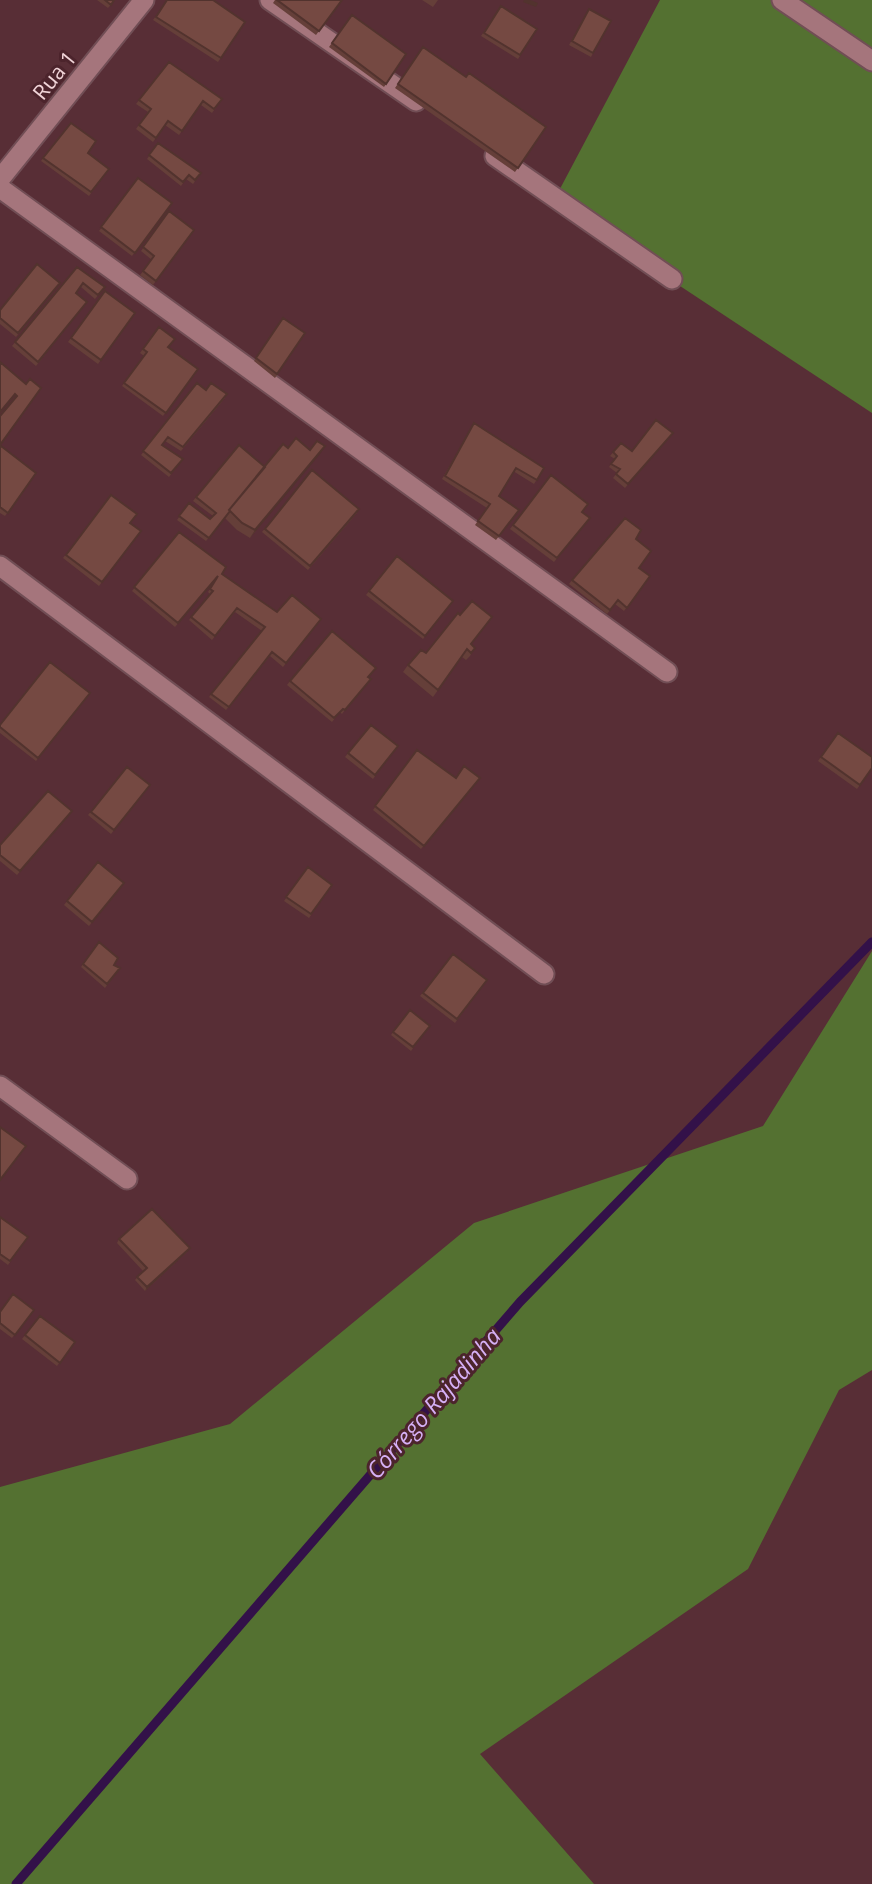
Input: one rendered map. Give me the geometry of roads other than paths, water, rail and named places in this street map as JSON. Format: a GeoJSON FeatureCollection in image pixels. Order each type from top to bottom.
{"type":"FeatureCollection","features":[{"type":"Feature","properties":{"kind":"street","name":"Rua 1"},"geometry":{"type":"LineString","coordinates":[[0,179],[144,0]]}},
{"type":"Feature","properties":{"kind":"street"},"geometry":{"type":"LineString","coordinates":[[270,0],[431,112]]}},
{"type":"Feature","properties":{"kind":"street"},"geometry":{"type":"LineString","coordinates":[[782,0],[872,61]]}},
{"type":"Feature","properties":{"kind":"street"},"geometry":{"type":"LineString","coordinates":[[477,144],[672,279]]}},
{"type":"Feature","properties":{"kind":"street"},"geometry":{"type":"LineString","coordinates":[[0,188],[667,673]]}},
{"type":"Feature","properties":{"kind":"street"},"geometry":{"type":"LineString","coordinates":[[0,566],[544,974]]}},
{"type":"Feature","properties":{"kind":"street"},"geometry":{"type":"LineString","coordinates":[[0,1086],[127,1179]]}},
{"type":"Feature","properties":{"kind":"waterway","name":"Córrego Rajadinha"},"geometry":{"type":"LineString","coordinates":[[16,1884],[520,1302],[872,942]]}}]}
